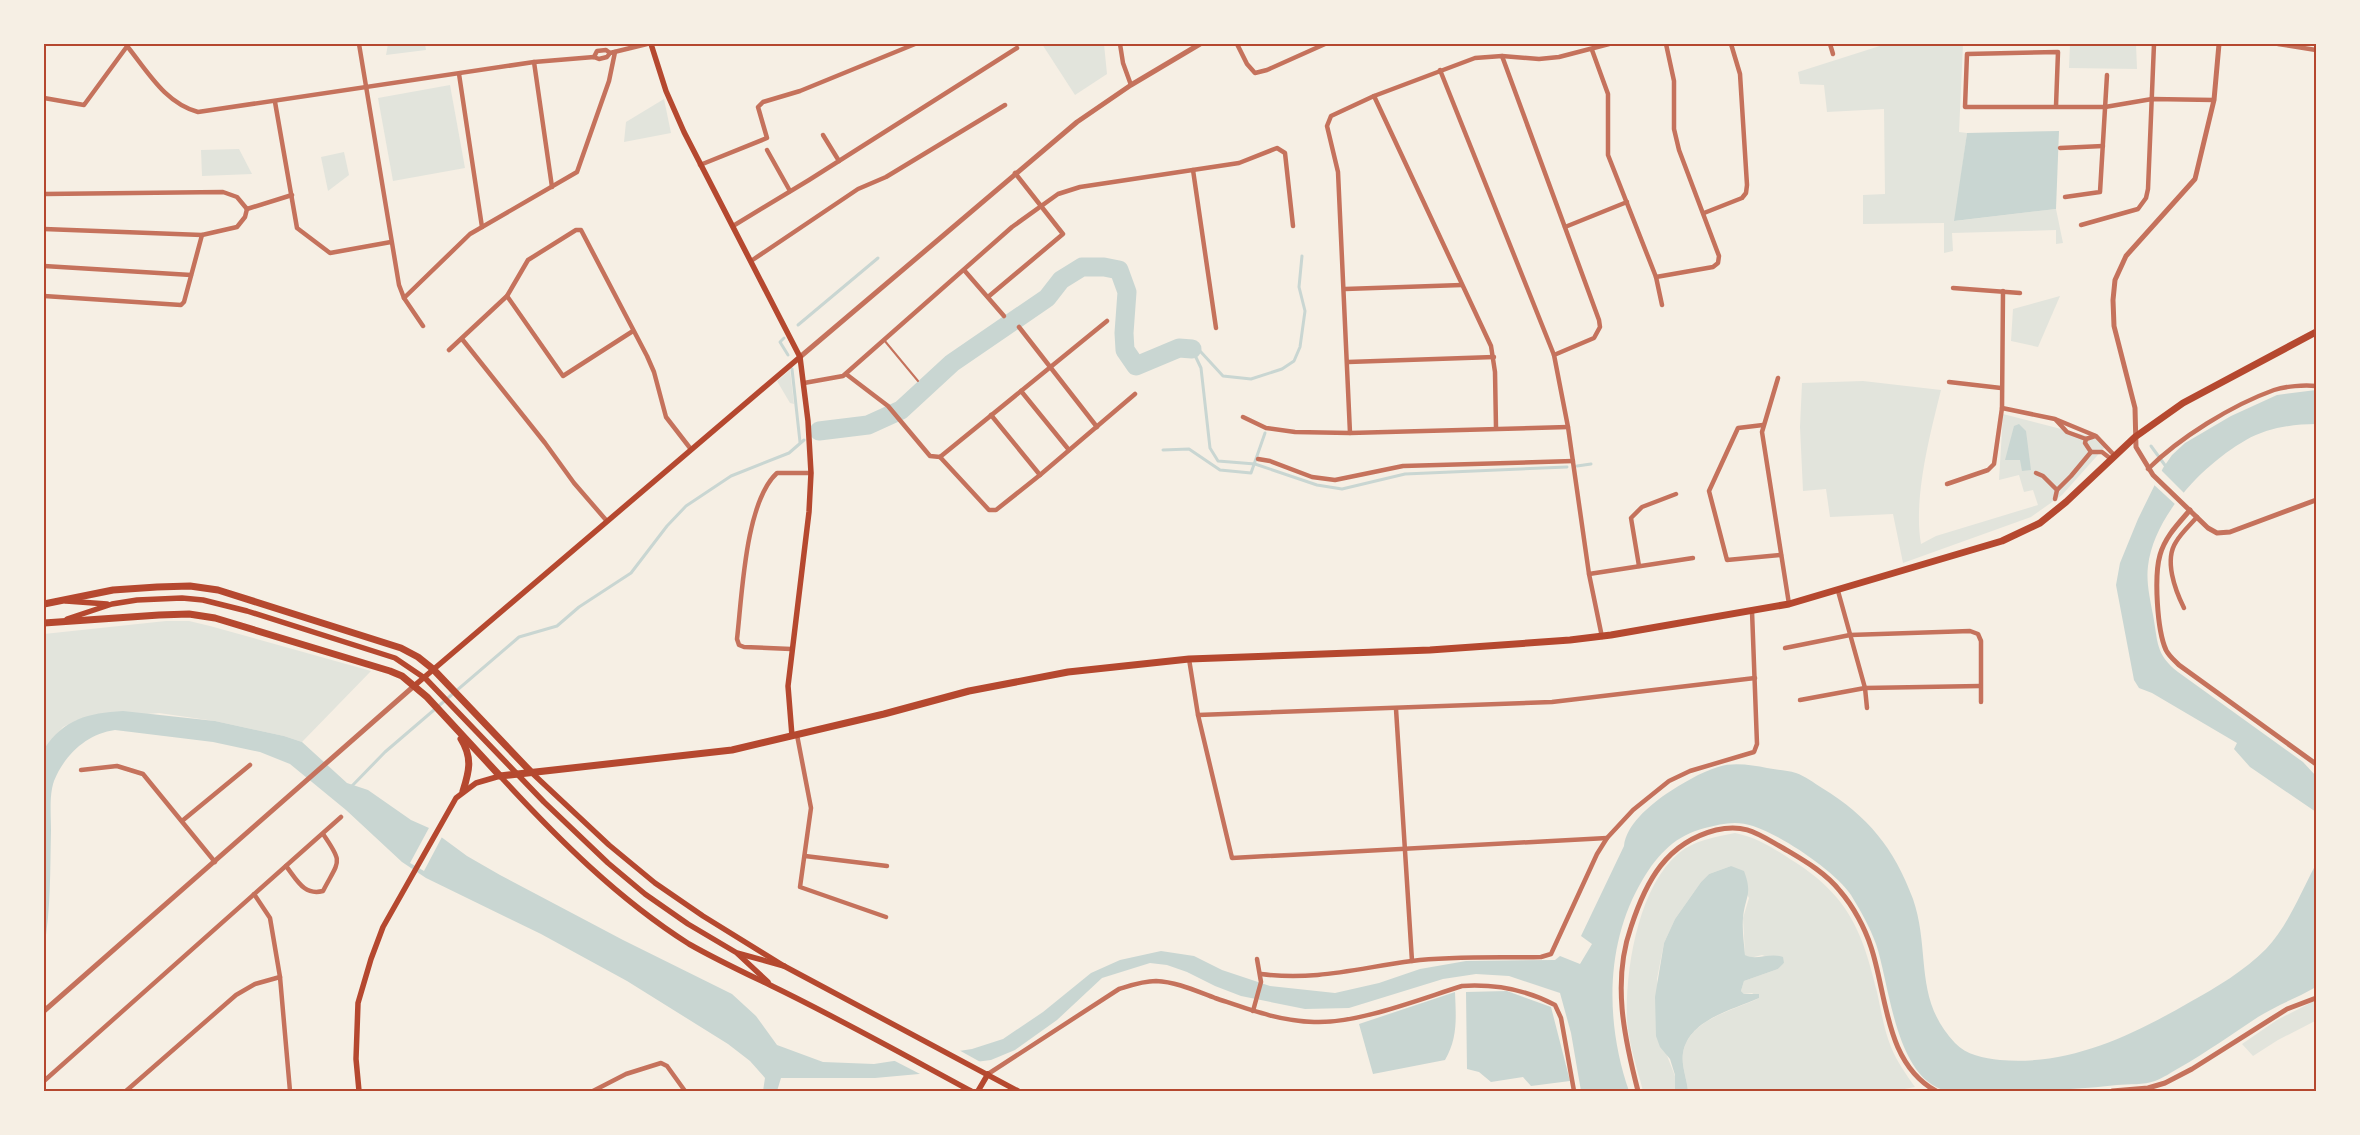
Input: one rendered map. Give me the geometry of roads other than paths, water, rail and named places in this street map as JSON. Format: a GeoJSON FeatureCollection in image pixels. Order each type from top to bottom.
{"type":"FeatureCollection","features":[{"type":"Feature","properties":{"kind":"main road"},"geometry":{"type":"LineString","coordinates":[[650,44],[666,91],[700,165],[800,357],[804,383],[811,473],[809,512],[788,686],[794,736]]}},
{"type":"Feature","properties":{"kind":"main road"},"geometry":{"type":"LineString","coordinates":[[463,791],[476,783],[500,776],[696,755],[794,736],[1004,683],[1068,672],[1189,659],[1430,650],[1602,637],[1789,604],[2002,542],[2040,523],[2066,502],[2110,455],[2183,403],[2316,332]]}},
{"type":"Feature","properties":{"kind":"main road"},"geometry":{"type":"LineString","coordinates":[[414,686],[690,448],[800,357]]}},
{"type":"Feature","properties":{"kind":"main road"},"geometry":{"type":"LineString","coordinates":[[44,604],[113,590],[157,586],[190,586],[218,590],[401,648],[418,657],[433,669],[531,772],[609,845],[655,883],[703,916],[784,966],[1018,1091]]}},
{"type":"Feature","properties":{"kind":"main road"},"geometry":{"type":"LineString","coordinates":[[63,621],[112,604],[137,600],[182,598],[203,600],[247,611],[385,654],[418,672],[574,831],[645,894],[688,924],[737,953],[774,987]]}},
{"type":"Feature","properties":{"kind":"main road"},"geometry":{"type":"LineString","coordinates":[[63,601],[112,604]]}},
{"type":"Feature","properties":{"kind":"main road"},"geometry":{"type":"LineString","coordinates":[[44,623],[189,614],[215,618],[390,670],[427,697],[500,776],[590,867],[662,925],[725,964],[774,987],[971,1091]]}},
{"type":"Feature","properties":{"kind":"main road"},"geometry":{"type":"LineString","coordinates":[[359,1091],[356,1059],[358,1003],[371,959],[383,927],[440,826],[463,791],[469,771],[469,754],[453,726]]}},
{"type":"Feature","properties":{"kind":"main road"},"geometry":{"type":"LineString","coordinates":[[737,953],[784,966]]}},
{"type":"Feature","properties":{"kind":"main road"},"geometry":{"type":"LineString","coordinates":[[978,1091],[988,1074]]}},
{"type":"Feature","properties":{"kind":"street"},"geometry":{"type":"LineString","coordinates":[[359,44],[399,285],[404,298],[423,326]]}},
{"type":"Feature","properties":{"kind":"street"},"geometry":{"type":"LineString","coordinates":[[44,98],[84,105],[128,45],[162,91],[173,101],[187,109],[198,112],[276,102],[534,62],[594,57],[599,59],[607,58],[612,52],[646,44]]}},
{"type":"Feature","properties":{"kind":"street"},"geometry":{"type":"LineString","coordinates":[[700,165],[767,138],[758,107],[763,102],[808,88],[915,44]]}},
{"type":"Feature","properties":{"kind":"street"},"geometry":{"type":"LineString","coordinates":[[1120,44],[1123,62],[1131,85]]}},
{"type":"Feature","properties":{"kind":"street"},"geometry":{"type":"LineString","coordinates":[[800,357],[1077,122],[1131,85],[1200,44]]}},
{"type":"Feature","properties":{"kind":"street"},"geometry":{"type":"LineString","coordinates":[[1237,44],[1247,64],[1256,72],[1267,70],[1325,44]]}},
{"type":"Feature","properties":{"kind":"street"},"geometry":{"type":"LineString","coordinates":[[1350,433],[1345,289],[1338,172],[1327,126],[1328,121],[1337,112],[1374,96],[1475,58],[1502,56],[1539,59],[1592,50],[1610,44]]}},
{"type":"Feature","properties":{"kind":"street"},"geometry":{"type":"LineString","coordinates":[[1656,277],[1708,268],[1718,263],[1717,248],[1679,150],[1674,129],[1674,81],[1666,44]]}},
{"type":"Feature","properties":{"kind":"street"},"geometry":{"type":"LineString","coordinates":[[1704,213],[1742,198],[1746,192],[1740,74],[1731,44]]}},
{"type":"Feature","properties":{"kind":"street"},"geometry":{"type":"LineString","coordinates":[[1830,44],[1833,54]]}},
{"type":"Feature","properties":{"kind":"street"},"geometry":{"type":"LineString","coordinates":[[2081,225],[2138,209],[2146,198],[2148,190],[2154,44]]}},
{"type":"Feature","properties":{"kind":"street"},"geometry":{"type":"LineString","coordinates":[[2219,44],[2214,100],[2195,179],[2126,256],[2115,280],[2114,326],[2135,408],[2136,447],[2153,475],[2212,530],[2230,532],[2316,500]]}},
{"type":"Feature","properties":{"kind":"street"},"geometry":{"type":"LineString","coordinates":[[2278,44],[2316,50]]}},
{"type":"Feature","properties":{"kind":"street"},"geometry":{"type":"LineString","coordinates":[[733,226],[1017,48]]}},
{"type":"Feature","properties":{"kind":"street"},"geometry":{"type":"LineString","coordinates":[[1592,50],[1608,94],[1608,155],[1656,277],[1662,305]]}},
{"type":"Feature","properties":{"kind":"street"},"geometry":{"type":"LineString","coordinates":[[404,298],[465,238],[577,172],[609,81],[612,52]]}},
{"type":"Feature","properties":{"kind":"street"},"geometry":{"type":"LineString","coordinates":[[2056,106],[2058,52],[1967,54],[1965,107],[2105,107],[2152,99],[2214,100]]}},
{"type":"Feature","properties":{"kind":"street"},"geometry":{"type":"LineString","coordinates":[[1502,56],[1599,320],[1600,327],[1598,333],[1590,341],[1554,355]]}},
{"type":"Feature","properties":{"kind":"street"},"geometry":{"type":"LineString","coordinates":[[534,62],[552,187]]}},
{"type":"Feature","properties":{"kind":"street"},"geometry":{"type":"LineString","coordinates":[[1440,70],[1554,355],[1568,426],[1589,574],[1602,637]]}},
{"type":"Feature","properties":{"kind":"street"},"geometry":{"type":"LineString","coordinates":[[459,74],[482,227]]}},
{"type":"Feature","properties":{"kind":"street"},"geometry":{"type":"LineString","coordinates":[[2065,197],[2100,192],[2107,75]]}},
{"type":"Feature","properties":{"kind":"street"},"geometry":{"type":"LineString","coordinates":[[1374,96],[1488,338],[1494,357],[1496,428]]}},
{"type":"Feature","properties":{"kind":"street"},"geometry":{"type":"LineString","coordinates":[[276,102],[297,228],[330,252],[391,242]]}},
{"type":"Feature","properties":{"kind":"street"},"geometry":{"type":"LineString","coordinates":[[751,261],[858,190],[886,177],[1005,105]]}},
{"type":"Feature","properties":{"kind":"street"},"geometry":{"type":"LineString","coordinates":[[823,135],[839,161]]}},
{"type":"Feature","properties":{"kind":"street"},"geometry":{"type":"LineString","coordinates":[[2060,148],[2102,146]]}},
{"type":"Feature","properties":{"kind":"street"},"geometry":{"type":"LineString","coordinates":[[804,383],[846,374],[964,270],[1041,205],[1058,194],[1080,187],[1239,163],[1277,148],[1285,153],[1293,226]]}},
{"type":"Feature","properties":{"kind":"street"},"geometry":{"type":"LineString","coordinates":[[767,150],[790,191]]}},
{"type":"Feature","properties":{"kind":"street"},"geometry":{"type":"LineString","coordinates":[[1193,170],[1216,328]]}},
{"type":"Feature","properties":{"kind":"street"},"geometry":{"type":"LineString","coordinates":[[988,297],[1063,235],[1063,232],[1015,174]]}},
{"type":"Feature","properties":{"kind":"street"},"geometry":{"type":"LineString","coordinates":[[44,194],[223,192],[237,197],[247,208]]}},
{"type":"Feature","properties":{"kind":"street"},"geometry":{"type":"LineString","coordinates":[[247,208],[292,196]]}},
{"type":"Feature","properties":{"kind":"street"},"geometry":{"type":"LineString","coordinates":[[1565,227],[1627,202]]}},
{"type":"Feature","properties":{"kind":"street"},"geometry":{"type":"LineString","coordinates":[[44,229],[202,235],[237,227],[245,217],[247,208]]}},
{"type":"Feature","properties":{"kind":"street"},"geometry":{"type":"LineString","coordinates":[[449,350],[506,296],[528,260],[576,230],[581,230],[654,372],[666,416],[690,448]]}},
{"type":"Feature","properties":{"kind":"street"},"geometry":{"type":"LineString","coordinates":[[44,296],[181,305],[184,302],[202,235]]}},
{"type":"Feature","properties":{"kind":"street"},"geometry":{"type":"LineString","coordinates":[[44,266],[191,275]]}},
{"type":"Feature","properties":{"kind":"street"},"geometry":{"type":"LineString","coordinates":[[964,270],[1004,316]]}},
{"type":"Feature","properties":{"kind":"street"},"geometry":{"type":"LineString","coordinates":[[1345,289],[1462,285]]}},
{"type":"Feature","properties":{"kind":"street"},"geometry":{"type":"LineString","coordinates":[[1954,288],[2020,293]]}},
{"type":"Feature","properties":{"kind":"street"},"geometry":{"type":"LineString","coordinates":[[1947,484],[1988,470],[1994,464],[2002,408],[2003,291]]}},
{"type":"Feature","properties":{"kind":"street"},"geometry":{"type":"LineString","coordinates":[[506,296],[563,376],[632,330]]}},
{"type":"Feature","properties":{"kind":"street"},"geometry":{"type":"LineString","coordinates":[[940,457],[1107,321]]}},
{"type":"Feature","properties":{"kind":"street"},"geometry":{"type":"LineString","coordinates":[[1019,327],[1096,427]]}},
{"type":"Feature","properties":{"kind":"street"},"geometry":{"type":"LineString","coordinates":[[462,339],[545,443],[574,483],[606,520]]}},
{"type":"Feature","properties":{"kind":"street"},"geometry":{"type":"LineString","coordinates":[[1348,362],[1494,357]]}},
{"type":"Feature","properties":{"kind":"street"},"geometry":{"type":"LineString","coordinates":[[846,374],[888,406],[930,456],[940,457],[989,510],[996,510],[1135,394]]}},
{"type":"Feature","properties":{"kind":"street"},"geometry":{"type":"LineString","coordinates":[[1778,378],[1762,432],[1789,604]]}},
{"type":"Feature","properties":{"kind":"street"},"geometry":{"type":"LineString","coordinates":[[1949,382],[2001,388]]}},
{"type":"Feature","properties":{"kind":"street"},"geometry":{"type":"LineString","coordinates":[[2148,469],[2162,455],[2228,412],[2275,390],[2316,386]]}},
{"type":"Feature","properties":{"kind":"street"},"geometry":{"type":"LineString","coordinates":[[1021,391],[1069,450]]}},
{"type":"Feature","properties":{"kind":"street"},"geometry":{"type":"LineString","coordinates":[[2002,408],[2055,418],[2096,436],[2110,455]]}},
{"type":"Feature","properties":{"kind":"street"},"geometry":{"type":"LineString","coordinates":[[991,415],[1040,475]]}},
{"type":"Feature","properties":{"kind":"street"},"geometry":{"type":"LineString","coordinates":[[1243,417],[1266,428],[1295,432],[1350,433],[1568,426]]}},
{"type":"Feature","properties":{"kind":"street"},"geometry":{"type":"LineString","coordinates":[[2055,418],[2067,432],[2086,440],[2096,436]]}},
{"type":"Feature","properties":{"kind":"street"},"geometry":{"type":"LineString","coordinates":[[1763,425],[1738,428],[1708,491],[1727,560],[1781,555]]}},
{"type":"Feature","properties":{"kind":"street"},"geometry":{"type":"LineString","coordinates":[[2086,440],[2085,443],[2091,452],[2110,455]]}},
{"type":"Feature","properties":{"kind":"street"},"geometry":{"type":"LineString","coordinates":[[2055,499],[2057,490],[2091,452]]}},
{"type":"Feature","properties":{"kind":"street"},"geometry":{"type":"LineString","coordinates":[[1258,459],[1270,460],[1312,477],[1335,480],[1403,466],[1573,462]]}},
{"type":"Feature","properties":{"kind":"street"},"geometry":{"type":"LineString","coordinates":[[791,649],[744,647],[739,645],[738,630],[752,523],[769,480],[776,473],[811,473]]}},
{"type":"Feature","properties":{"kind":"street"},"geometry":{"type":"LineString","coordinates":[[2036,473],[2048,480],[2057,490]]}},
{"type":"Feature","properties":{"kind":"street"},"geometry":{"type":"LineString","coordinates":[[1639,566],[1631,518],[1636,510],[1676,494]]}},
{"type":"Feature","properties":{"kind":"street"},"geometry":{"type":"LineString","coordinates":[[2190,510],[2167,540],[2158,565],[2158,599],[2163,640],[2168,653],[2178,665],[2316,764]]}},
{"type":"Feature","properties":{"kind":"street"},"geometry":{"type":"LineString","coordinates":[[2184,608],[2173,578],[2172,550],[2177,540],[2197,517]]}},
{"type":"Feature","properties":{"kind":"street"},"geometry":{"type":"LineString","coordinates":[[1589,574],[1693,558]]}},
{"type":"Feature","properties":{"kind":"street"},"geometry":{"type":"LineString","coordinates":[[1838,591],[1865,688],[1867,708]]}},
{"type":"Feature","properties":{"kind":"street"},"geometry":{"type":"LineString","coordinates":[[1261,974],[1304,978],[1412,961],[1547,956],[1553,951],[1607,838],[1633,810],[1669,781],[1690,771],[1754,752],[1757,744],[1752,611]]}},
{"type":"Feature","properties":{"kind":"street"},"geometry":{"type":"LineString","coordinates":[[1785,648],[1850,635],[1970,631],[1978,634],[1981,641],[1981,702]]}},
{"type":"Feature","properties":{"kind":"street"},"geometry":{"type":"LineString","coordinates":[[1189,659],[1198,715],[1232,858],[1406,847],[1607,838]]}},
{"type":"Feature","properties":{"kind":"street"},"geometry":{"type":"LineString","coordinates":[[1198,715],[1552,702],[1755,678]]}},
{"type":"Feature","properties":{"kind":"street"},"geometry":{"type":"LineString","coordinates":[[44,1011],[414,686]]}},
{"type":"Feature","properties":{"kind":"street"},"geometry":{"type":"LineString","coordinates":[[1800,700],[1865,688],[1980,686]]}},
{"type":"Feature","properties":{"kind":"street"},"geometry":{"type":"LineString","coordinates":[[1396,709],[1412,961]]}},
{"type":"Feature","properties":{"kind":"street"},"geometry":{"type":"LineString","coordinates":[[794,736],[811,808],[800,888],[886,918]]}},
{"type":"Feature","properties":{"kind":"street"},"geometry":{"type":"LineString","coordinates":[[182,821],[250,765]]}},
{"type":"Feature","properties":{"kind":"street"},"geometry":{"type":"LineString","coordinates":[[81,770],[117,766],[144,774],[215,862]]}},
{"type":"Feature","properties":{"kind":"street"},"geometry":{"type":"LineString","coordinates":[[44,1081],[341,817]]}},
{"type":"Feature","properties":{"kind":"street"},"geometry":{"type":"LineString","coordinates":[[1638,1091],[1624,1031],[1621,984],[1628,936],[1639,902],[1660,866],[1684,843],[1696,836],[1736,827],[1755,832],[1796,855],[1815,868],[1840,890],[1858,919],[1871,947],[1889,1021],[1899,1048],[1915,1076],[1936,1091]]}},
{"type":"Feature","properties":{"kind":"street"},"geometry":{"type":"LineString","coordinates":[[286,866],[306,891],[314,894],[324,891],[338,864],[337,854],[323,834]]}},
{"type":"Feature","properties":{"kind":"street"},"geometry":{"type":"LineString","coordinates":[[805,856],[887,866]]}},
{"type":"Feature","properties":{"kind":"street"},"geometry":{"type":"LineString","coordinates":[[254,894],[270,918],[280,977],[290,1091]]}},
{"type":"Feature","properties":{"kind":"street"},"geometry":{"type":"LineString","coordinates":[[1253,1011],[1261,982],[1257,959]]}},
{"type":"Feature","properties":{"kind":"street"},"geometry":{"type":"LineString","coordinates":[[126,1091],[236,995],[255,984],[280,977]]}},
{"type":"Feature","properties":{"kind":"street"},"geometry":{"type":"LineString","coordinates":[[988,1074],[1119,989],[1139,982],[1156,981],[1176,984],[1253,1011],[1280,1018],[1315,1022],[1346,1021],[1462,986],[1508,987],[1555,1005],[1561,1018],[1574,1091]]}},
{"type":"Feature","properties":{"kind":"street"},"geometry":{"type":"LineString","coordinates":[[2112,1091],[2148,1088],[2185,1073],[2287,1009],[2316,998]]}},
{"type":"Feature","properties":{"kind":"street"},"geometry":{"type":"LineString","coordinates":[[593,1091],[626,1074],[661,1063],[667,1066],[685,1091]]}},
{"type":"Feature","properties":{"kind":"street"},"geometry":{"type":"LineString","coordinates":[[359,1091],[366,1091]]}},
{"type":"Feature","properties":{"kind":"lane"},"geometry":{"type":"LineString","coordinates":[[884,340],[918,381]]}},
{"type":"Feature","properties":{"kind":"waterway"},"geometry":{"type":"LineString","coordinates":[[1192,349],[1200,351],[1223,376],[1251,379],[1282,369],[1294,361],[1300,347],[1305,311],[1299,287],[1302,256]]}},
{"type":"Feature","properties":{"kind":"waterway"},"geometry":{"type":"LineString","coordinates":[[798,325],[878,258]]}},
{"type":"Feature","properties":{"kind":"waterway"},"geometry":{"type":"LineString","coordinates":[[819,431],[868,425],[901,410],[952,363],[1047,298],[1061,280],[1082,267],[1104,267],[1119,270],[1127,292],[1124,333],[1125,350],[1136,366],[1179,348],[1192,349]]}},
{"type":"Feature","properties":{"kind":"waterway"},"geometry":{"type":"LineString","coordinates":[[784,338],[780,342],[788,355]]}},
{"type":"Feature","properties":{"kind":"waterway"},"geometry":{"type":"LineString","coordinates":[[1192,349],[1201,368],[1210,448],[1218,461],[1255,464],[1317,485],[1342,489],[1405,474],[1567,467]]}},
{"type":"Feature","properties":{"kind":"waterway"},"geometry":{"type":"LineString","coordinates":[[792,369],[800,442]]}},
{"type":"Feature","properties":{"kind":"waterway"},"geometry":{"type":"LineString","coordinates":[[1163,450],[1189,449],[1220,470],[1251,473],[1265,433]]}},
{"type":"Feature","properties":{"kind":"waterway"},"geometry":{"type":"LineString","coordinates":[[351,787],[385,752],[519,637],[557,626],[579,607],[631,573],[667,526],[686,506],[731,476],[789,453],[804,440]]}},
{"type":"Feature","properties":{"kind":"waterway"},"geometry":{"type":"LineString","coordinates":[[2151,446],[2167,468]]}},
{"type":"Feature","properties":{"kind":"waterway"},"geometry":{"type":"LineString","coordinates":[[1577,466],[1591,464]]}}]}
